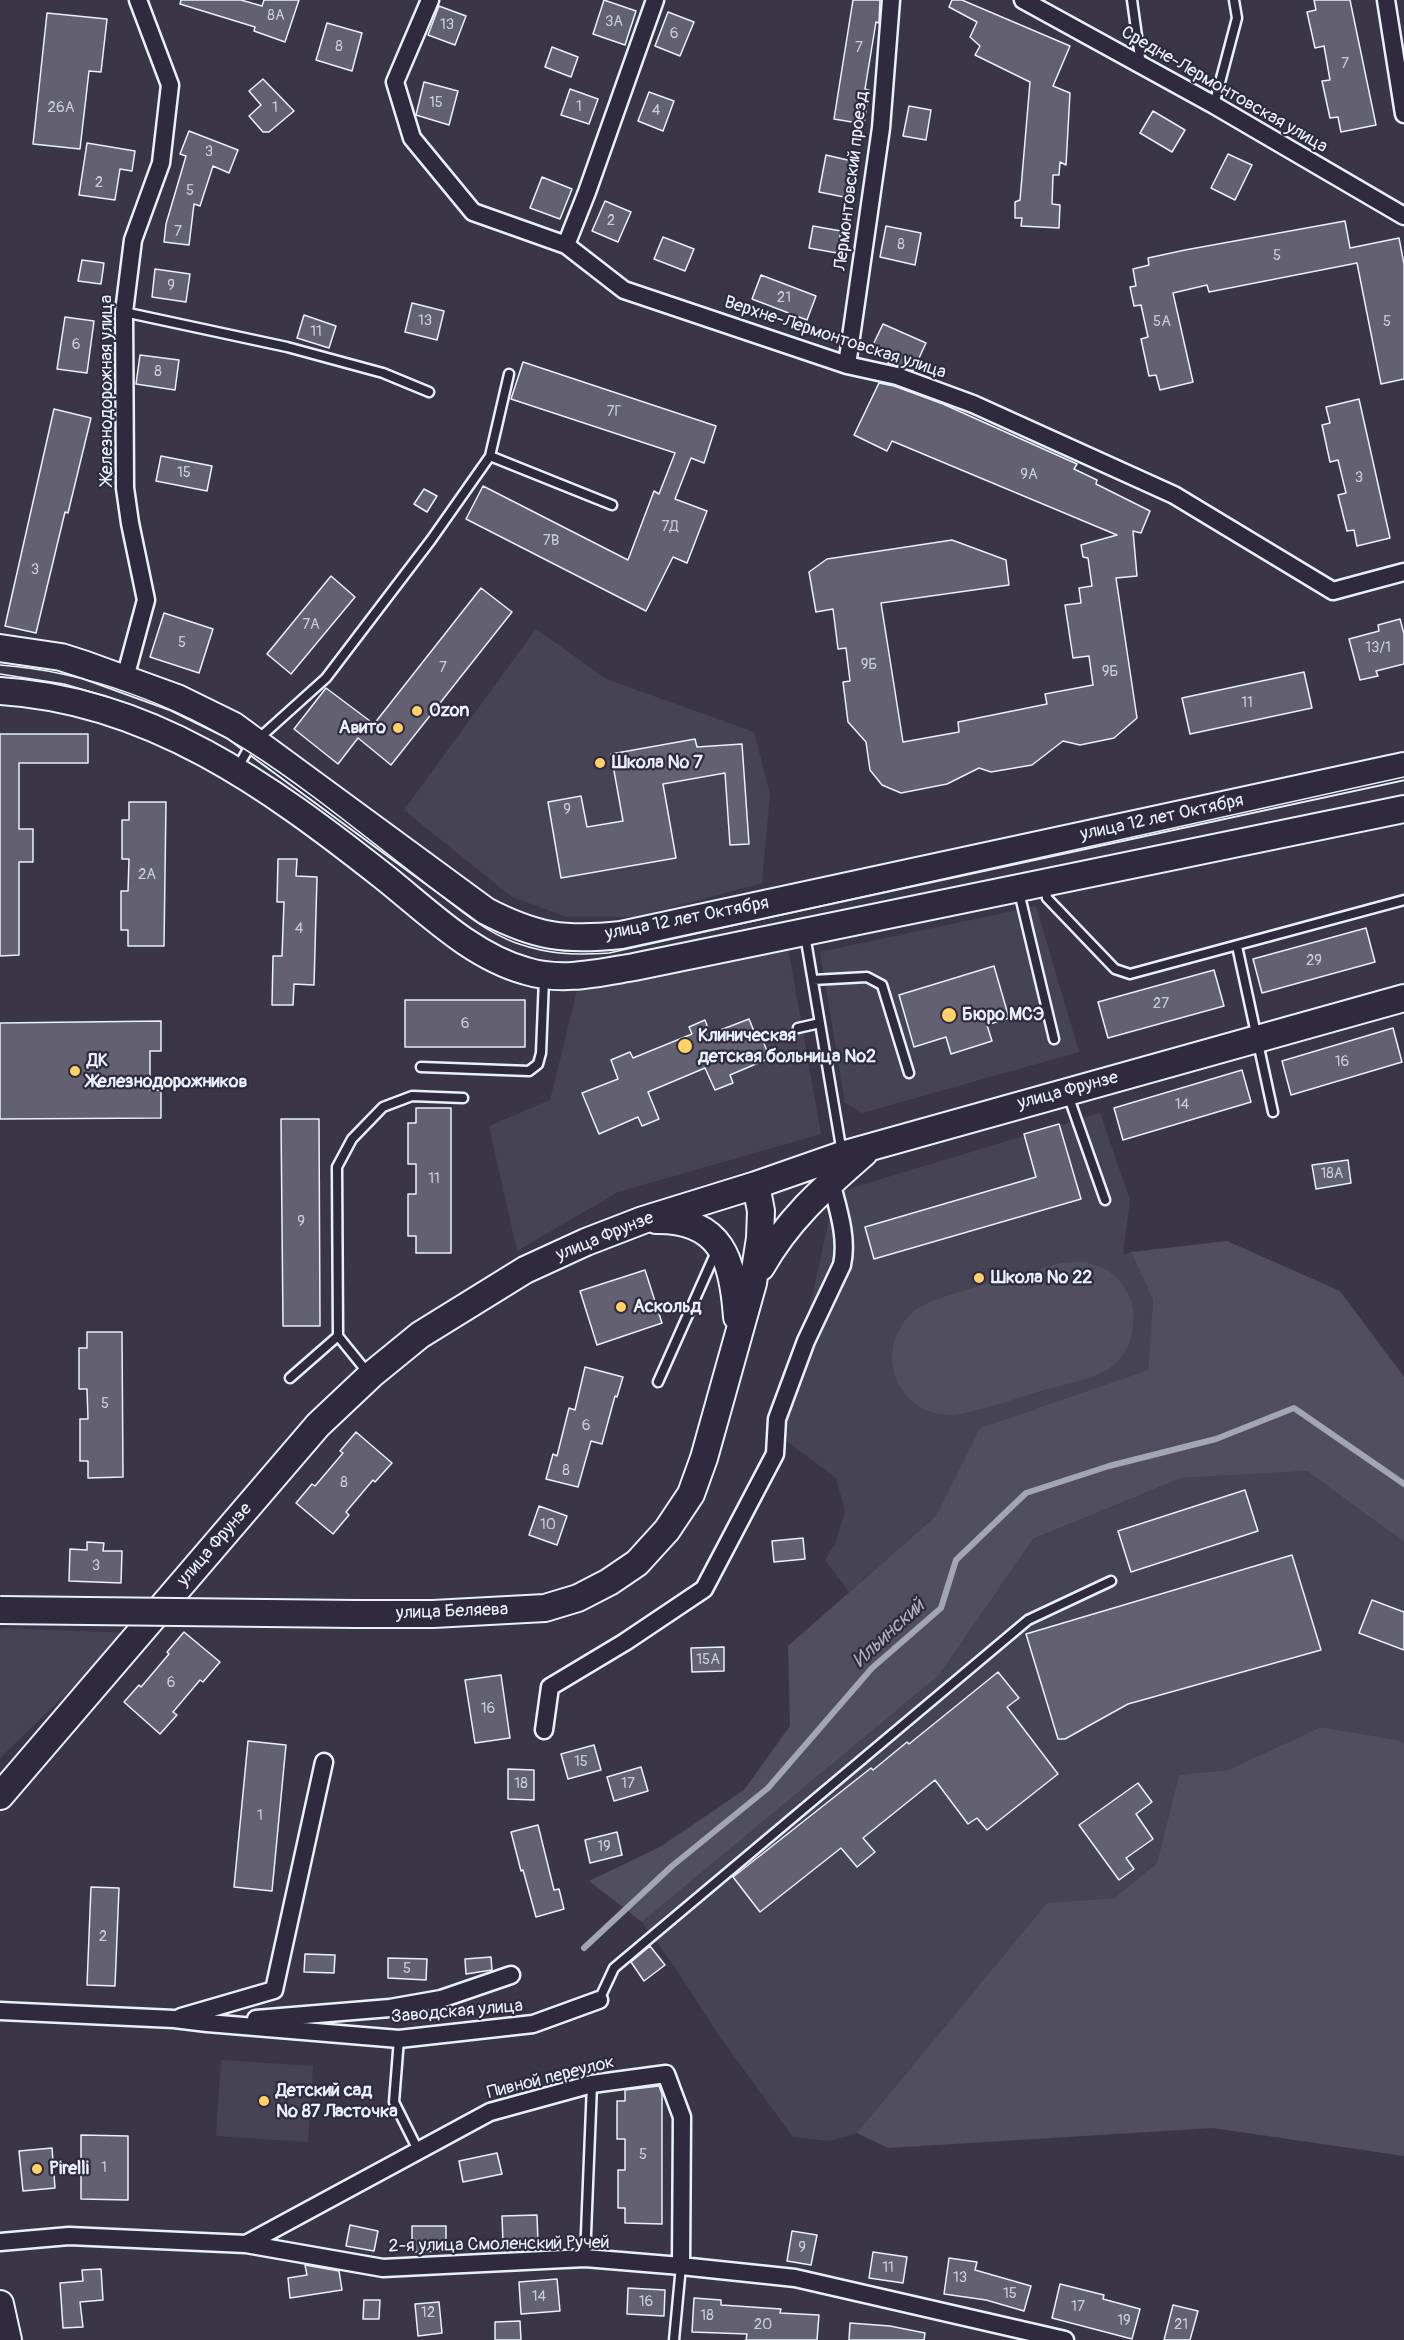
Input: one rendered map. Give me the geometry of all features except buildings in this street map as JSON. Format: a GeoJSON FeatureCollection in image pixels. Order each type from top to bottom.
{"type":"FeatureCollection","features":[{"type":"Feature","properties":{"kind":"main road","name":"улица 12 лет Октября"},"geometry":{"type":"LineString","coordinates":[[0,648],[61,657],[125,678],[177,698],[234,726],[486,911],[518,927],[563,938],[621,935],[1404,766]]}},
{"type":"Feature","properties":{"kind":"main road","name":"улица 12 лет Октября"},"geometry":{"type":"LineString","coordinates":[[0,691],[50,696],[115,714],[180,740],[236,770],[314,822],[460,937],[496,960],[525,971],[544,975],[572,976],[634,967],[1404,809]]}},
{"type":"Feature","properties":{"kind":"main road","name":"улица Фрунзе"},"geometry":{"type":"LineString","coordinates":[[0,1796],[318,1425],[371,1375],[420,1335],[525,1270],[585,1242],[643,1220],[756,1185],[842,1155],[1404,998]]}},
{"type":"Feature","properties":{"kind":"main road"},"geometry":{"type":"LineString","coordinates":[[753,1282],[776,1240],[800,1210],[871,1147]]}},
{"type":"Feature","properties":{"kind":"main road"},"geometry":{"type":"LineString","coordinates":[[753,1282],[760,1238],[761,1211],[756,1185]]}},
{"type":"Feature","properties":{"kind":"main road"},"geometry":{"type":"LineString","coordinates":[[643,1220],[689,1223],[702,1230],[722,1250],[735,1288],[738,1332]]}},
{"type":"Feature","properties":{"kind":"main road","name":"улица Беляева"},"geometry":{"type":"LineString","coordinates":[[0,1610],[434,1614],[544,1608],[589,1593],[637,1563],[668,1530],[691,1494],[704,1458],[753,1282]]}},
{"type":"Feature","properties":{"kind":"main road"},"geometry":{"type":"LineString","coordinates":[[0,2304],[8,2340]]}},
{"type":"Feature","properties":{"kind":"street","name":"Железнодорожная улица"},"geometry":{"type":"LineString","coordinates":[[125,678],[146,600],[125,488],[124,312],[133,240],[161,163],[170,85],[138,0]]}},
{"type":"Feature","properties":{"kind":"street","name":"Верхне-Лермонтовская улица"},"geometry":{"type":"LineString","coordinates":[[429,0],[394,82],[412,138],[473,212],[566,245],[624,290],[847,365],[897,376],[973,404],[1174,495],[1333,591],[1404,572]]}},
{"type":"Feature","properties":{"kind":"street"},"geometry":{"type":"LineString","coordinates":[[566,245],[655,0]]}},
{"type":"Feature","properties":{"kind":"street","name":"Лермонтовский проезд"},"geometry":{"type":"LineString","coordinates":[[847,365],[881,128],[891,0]]}},
{"type":"Feature","properties":{"kind":"street","name":"Средне-Лермонтовская улица"},"geometry":{"type":"LineString","coordinates":[[1023,0],[1214,105],[1404,216]]}},
{"type":"Feature","properties":{"kind":"street"},"geometry":{"type":"LineString","coordinates":[[1386,0],[1404,114]]}},
{"type":"Feature","properties":{"kind":"street"},"geometry":{"type":"LineString","coordinates":[[544,1730],[550,1687],[625,1642],[704,1589],[741,1523],[775,1454],[777,1419],[806,1341],[842,1265],[845,1252],[844,1237],[831,1182]]}},
{"type":"Feature","properties":{"kind":"street","name":"Заводская улица"},"geometry":{"type":"LineString","coordinates":[[174,2019],[274,1990],[324,1762]]}},
{"type":"Feature","properties":{"kind":"street","name":"Заводская улица"},"geometry":{"type":"LineString","coordinates":[[207,2023],[390,2008],[441,1998],[511,1975]]}},
{"type":"Feature","properties":{"kind":"street","name":"Заводская улица"},"geometry":{"type":"LineString","coordinates":[[0,2011],[174,2019],[399,2039],[533,2024],[599,2000]]}},
{"type":"Feature","properties":{"kind":"street","name":"Пивной переулок"},"geometry":{"type":"LineString","coordinates":[[246,2244],[490,2112],[592,2084],[666,2074],[682,2117],[681,2266]]}},
{"type":"Feature","properties":{"kind":"street","name":"2-я улица Смоленский Ручей"},"geometry":{"type":"LineString","coordinates":[[0,2242],[69,2236],[246,2244],[383,2268],[585,2258],[681,2266],[795,2278],[1065,2340]]}},
{"type":"Feature","properties":{"kind":"lane"},"geometry":{"type":"LineString","coordinates":[[1132,0],[1141,65]]}},
{"type":"Feature","properties":{"kind":"lane"},"geometry":{"type":"LineString","coordinates":[[1214,105],[1237,18],[1234,0]]}},
{"type":"Feature","properties":{"kind":"lane"},"geometry":{"type":"LineString","coordinates":[[124,312],[288,347],[383,373],[429,393]]}},
{"type":"Feature","properties":{"kind":"lane"},"geometry":{"type":"LineString","coordinates":[[236,770],[256,741],[326,678],[431,540],[490,456],[509,374]]}},
{"type":"Feature","properties":{"kind":"lane"},"geometry":{"type":"LineString","coordinates":[[490,456],[612,505]]}},
{"type":"Feature","properties":{"kind":"lane"},"geometry":{"type":"LineString","coordinates":[[1044,883],[1047,898],[1115,969],[1130,974],[1404,900]]}},
{"type":"Feature","properties":{"kind":"lane"},"geometry":{"type":"LineString","coordinates":[[1018,888],[1054,1039]]}},
{"type":"Feature","properties":{"kind":"lane"},"geometry":{"type":"LineString","coordinates":[[804,932],[842,1155]]}},
{"type":"Feature","properties":{"kind":"lane"},"geometry":{"type":"LineString","coordinates":[[1237,946],[1273,1112]]}},
{"type":"Feature","properties":{"kind":"lane"},"geometry":{"type":"LineString","coordinates":[[421,1067],[528,1071],[538,1064],[541,1053],[544,975]]}},
{"type":"Feature","properties":{"kind":"lane"},"geometry":{"type":"LineString","coordinates":[[813,980],[867,977],[882,985],[909,1073]]}},
{"type":"Feature","properties":{"kind":"lane"},"geometry":{"type":"LineString","coordinates":[[798,1028],[820,1023]]}},
{"type":"Feature","properties":{"kind":"lane"},"geometry":{"type":"LineString","coordinates":[[1067,1091],[1105,1200]]}},
{"type":"Feature","properties":{"kind":"lane"},"geometry":{"type":"LineString","coordinates":[[371,1375],[338,1336],[337,1167],[352,1139],[383,1107],[412,1096],[463,1098]]}},
{"type":"Feature","properties":{"kind":"lane"},"geometry":{"type":"LineString","coordinates":[[658,1382],[715,1253],[722,1250]]}},
{"type":"Feature","properties":{"kind":"lane"},"geometry":{"type":"LineString","coordinates":[[290,1378],[338,1336]]}},
{"type":"Feature","properties":{"kind":"lane"},"geometry":{"type":"LineString","coordinates":[[599,2000],[614,1968],[1028,1620],[1111,1581]]}},
{"type":"Feature","properties":{"kind":"lane"},"geometry":{"type":"LineString","coordinates":[[399,2039],[394,2102],[419,2152]]}},
{"type":"Feature","properties":{"kind":"lane"},"geometry":{"type":"LineString","coordinates":[[585,2258],[592,2084]]}},
{"type":"Feature","properties":{"kind":"lane"},"geometry":{"type":"LineString","coordinates":[[674,2340],[681,2266]]}},
{"type":"Feature","properties":{"kind":"shaded area","name":"Школа № 7"},"geometry":{"type":"Polygon","coordinates":[[[536,629],[606,679],[754,732],[770,794],[762,883],[636,917],[567,917],[512,897],[404,810],[536,629]]]}},
{"type":"Feature","properties":{"kind":"shaded area","name":"Бюро МСЭ"},"geometry":{"type":"Polygon","coordinates":[[[1036,906],[1079,1052],[862,1113],[845,1103],[820,952],[1036,906]]]}},
{"type":"Feature","properties":{"kind":"shaded area","name":"Клиническая детская больница №2"},"geometry":{"type":"Polygon","coordinates":[[[787,942],[821,1134],[618,1192],[517,1251],[489,1126],[550,1100],[577,991],[787,942]]]}},
{"type":"Feature","properties":{"kind":"shaded area","name":"Школа № 22"},"geometry":{"type":"Polygon","coordinates":[[[1100,1113],[1130,1200],[1123,1255],[1131,1252],[1153,1300],[1148,1370],[980,1428],[936,1516],[849,1592],[825,1560],[835,1544],[845,1511],[836,1478],[781,1437],[835,1193],[1100,1113]]]}},
{"type":"Feature","properties":{"kind":"shaded area"},"geometry":{"type":"Polygon","coordinates":[[[1227,1241],[1340,1291],[1404,1377],[1404,1542],[1307,1471],[1181,1478],[1033,1539],[939,1675],[642,1922],[589,1881],[660,1847],[744,1790],[790,1726],[788,1646],[936,1516],[980,1428],[1148,1370],[1153,1300],[1131,1252],[1227,1241]]]}},
{"type":"Feature","properties":{"kind":"shaded area"},"geometry":{"type":"Polygon","coordinates":[[[1085,1262],[1104,1269],[1116,1277],[1132,1304],[1133,1326],[1130,1341],[1118,1360],[1105,1371],[1079,1381],[965,1413],[943,1414],[925,1409],[910,1399],[899,1384],[893,1367],[893,1349],[899,1330],[912,1313],[920,1307],[960,1292],[1050,1266],[1085,1262]]]}},
{"type":"Feature","properties":{"kind":"shaded area"},"geometry":{"type":"Polygon","coordinates":[[[1307,1471],[1404,1542],[1404,1744],[1398,1740],[1321,1727],[1228,1770],[1179,1775],[1157,1863],[1114,1898],[1047,1903],[857,2133],[830,2141],[793,2137],[720,2037],[642,1922],[939,1675],[1033,1539],[1181,1478],[1307,1471]]]}},
{"type":"Feature","properties":{"kind":"shaded area"},"geometry":{"type":"Polygon","coordinates":[[[0,1628],[129,1633],[0,1758],[0,1628]]]}},
{"type":"Feature","properties":{"kind":"shaded area"},"geometry":{"type":"Polygon","coordinates":[[[1321,1727],[1398,1740],[1404,1744],[1404,2156],[1213,2128],[888,2148],[857,2133],[1047,1903],[1114,1898],[1157,1863],[1179,1775],[1228,1770],[1321,1727]]]}},
{"type":"Feature","properties":{"kind":"shaded area","name":"Детский сад № 87 Ласточка"},"geometry":{"type":"Polygon","coordinates":[[[221,2060],[313,2066],[308,2142],[216,2136],[221,2060]]]}},
{"type":"Feature","properties":{"kind":"waterway","name":"Ильинский"},"geometry":{"type":"LineString","coordinates":[[584,1948],[672,1866],[768,1788],[872,1668],[941,1608],[956,1560],[1026,1493],[1109,1466],[1216,1439],[1294,1408],[1404,1484]]}},
{"type":"Feature","properties":{"kind":"tram line"},"geometry":{"type":"LineString","coordinates":[[0,665],[64,674],[96,683],[128,693],[190,719],[246,750],[292,781],[491,932],[516,943],[562,953],[609,953],[1404,777]]}},
{"type":"Feature","properties":{"kind":"tram line"},"geometry":{"type":"LineString","coordinates":[[0,674],[64,684],[108,697]]}},
{"type":"Feature","properties":{"kind":"place","name":"Ozon"},"geometry":{"type":"Point","coordinates":[417,711]}},
{"type":"Feature","properties":{"kind":"place","name":"Авито"},"geometry":{"type":"Point","coordinates":[398,728]}},
{"type":"Feature","properties":{"kind":"place","name":"Школа № 7"},"geometry":{"type":"Point","coordinates":[600,763]}},
{"type":"Feature","properties":{"kind":"place","name":"Бюро МСЭ"},"geometry":{"type":"Point","coordinates":[949,1015]}},
{"type":"Feature","properties":{"kind":"place","name":"Клиническая детская больница №2"},"geometry":{"type":"Point","coordinates":[685,1046]}},
{"type":"Feature","properties":{"kind":"place","name":"ДК Железнодорожников"},"geometry":{"type":"Point","coordinates":[75,1071]}},
{"type":"Feature","properties":{"kind":"place","name":"Школа № 22"},"geometry":{"type":"Point","coordinates":[979,1278]}},
{"type":"Feature","properties":{"kind":"place","name":"Аскольд"},"geometry":{"type":"Point","coordinates":[621,1307]}},
{"type":"Feature","properties":{"kind":"place","name":"Детский сад № 87 Ласточка"},"geometry":{"type":"Point","coordinates":[264,2101]}},
{"type":"Feature","properties":{"kind":"place","name":"Pirelli"},"geometry":{"type":"Point","coordinates":[37,2169]}}]}
